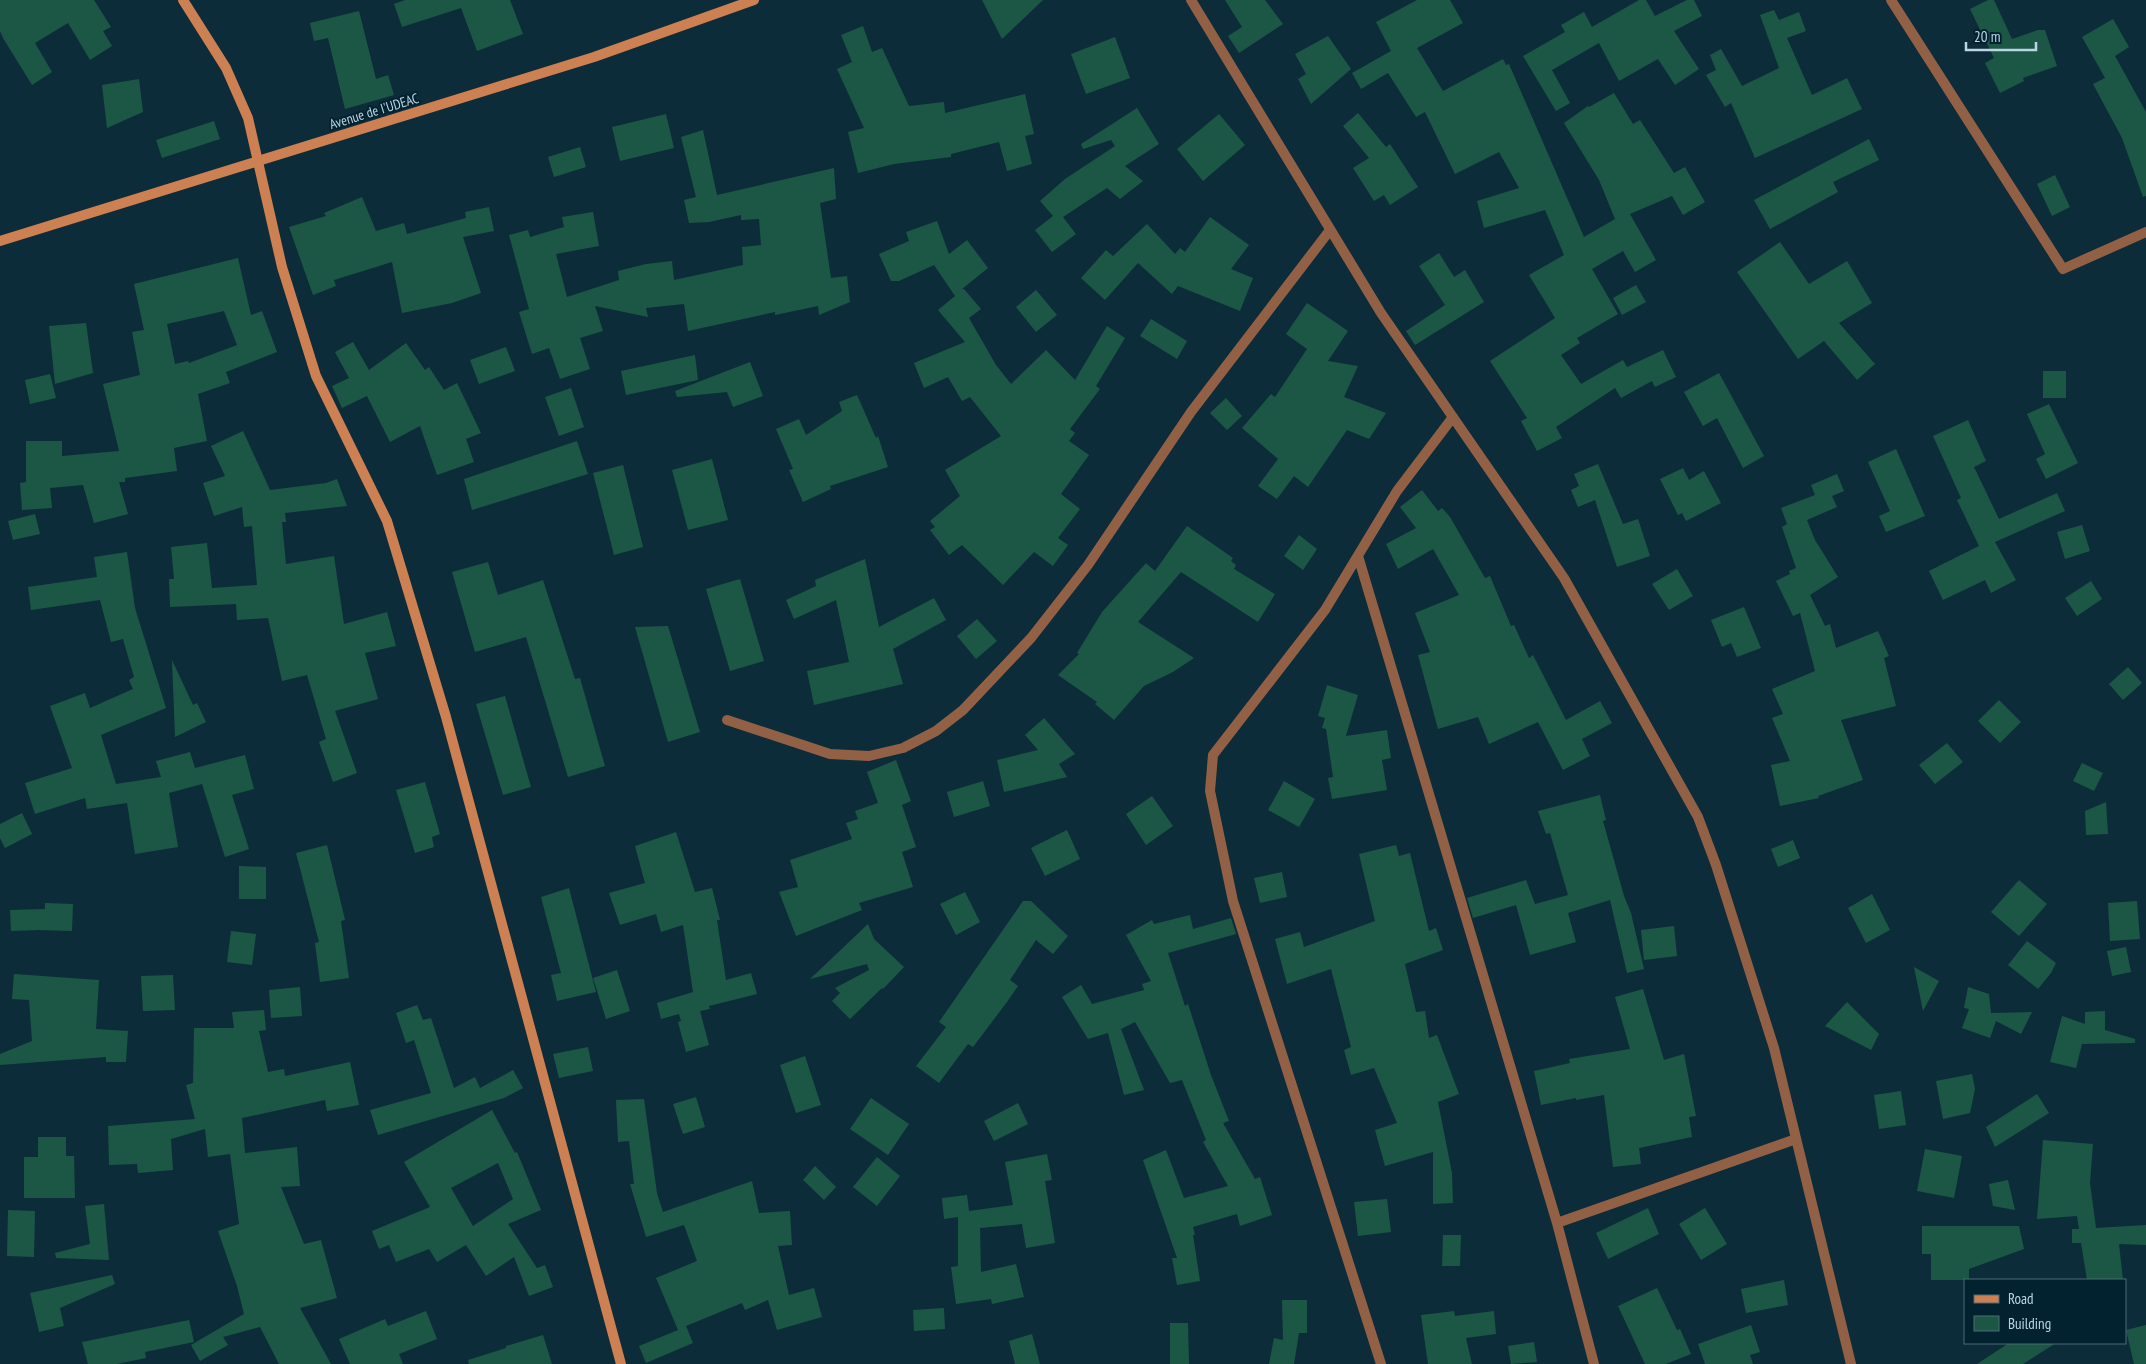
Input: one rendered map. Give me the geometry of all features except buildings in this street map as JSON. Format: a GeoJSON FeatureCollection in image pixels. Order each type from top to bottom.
{"type":"FeatureCollection","features":[{"type":"Feature","properties":{"kind":"street"},"geometry":{"type":"LineString","coordinates":[[183,0],[226,68],[248,118],[282,267],[316,376],[387,521],[446,717],[621,1364]]}},
{"type":"Feature","properties":{"kind":"street","name":"Avenue de I'UDEAC"},"geometry":{"type":"LineString","coordinates":[[0,241],[594,57],[754,0]]}},
{"type":"Feature","properties":{"kind":"street"},"geometry":{"type":"LineString","coordinates":[[1191,0],[1381,313],[1564,578],[1698,817],[1716,865],[1771,1038],[1851,1364]]}},
{"type":"Feature","properties":{"kind":"street"},"geometry":{"type":"LineString","coordinates":[[1891,0],[2063,269],[2146,232]]}},
{"type":"Feature","properties":{"kind":"street"},"geometry":{"type":"LineString","coordinates":[[727,720],[830,754],[869,756],[903,748],[936,731],[962,710],[1031,638],[1088,565],[1191,412],[1330,230]]}},
{"type":"Feature","properties":{"kind":"street"},"geometry":{"type":"LineString","coordinates":[[1381,1364],[1233,901],[1210,791],[1213,755],[1325,610],[1397,491],[1453,417]]}},
{"type":"Feature","properties":{"kind":"street"},"geometry":{"type":"LineString","coordinates":[[1358,556],[1557,1223],[1594,1364]]}},
{"type":"Feature","properties":{"kind":"street"},"geometry":{"type":"LineString","coordinates":[[1557,1223],[1796,1139]]}}]}
